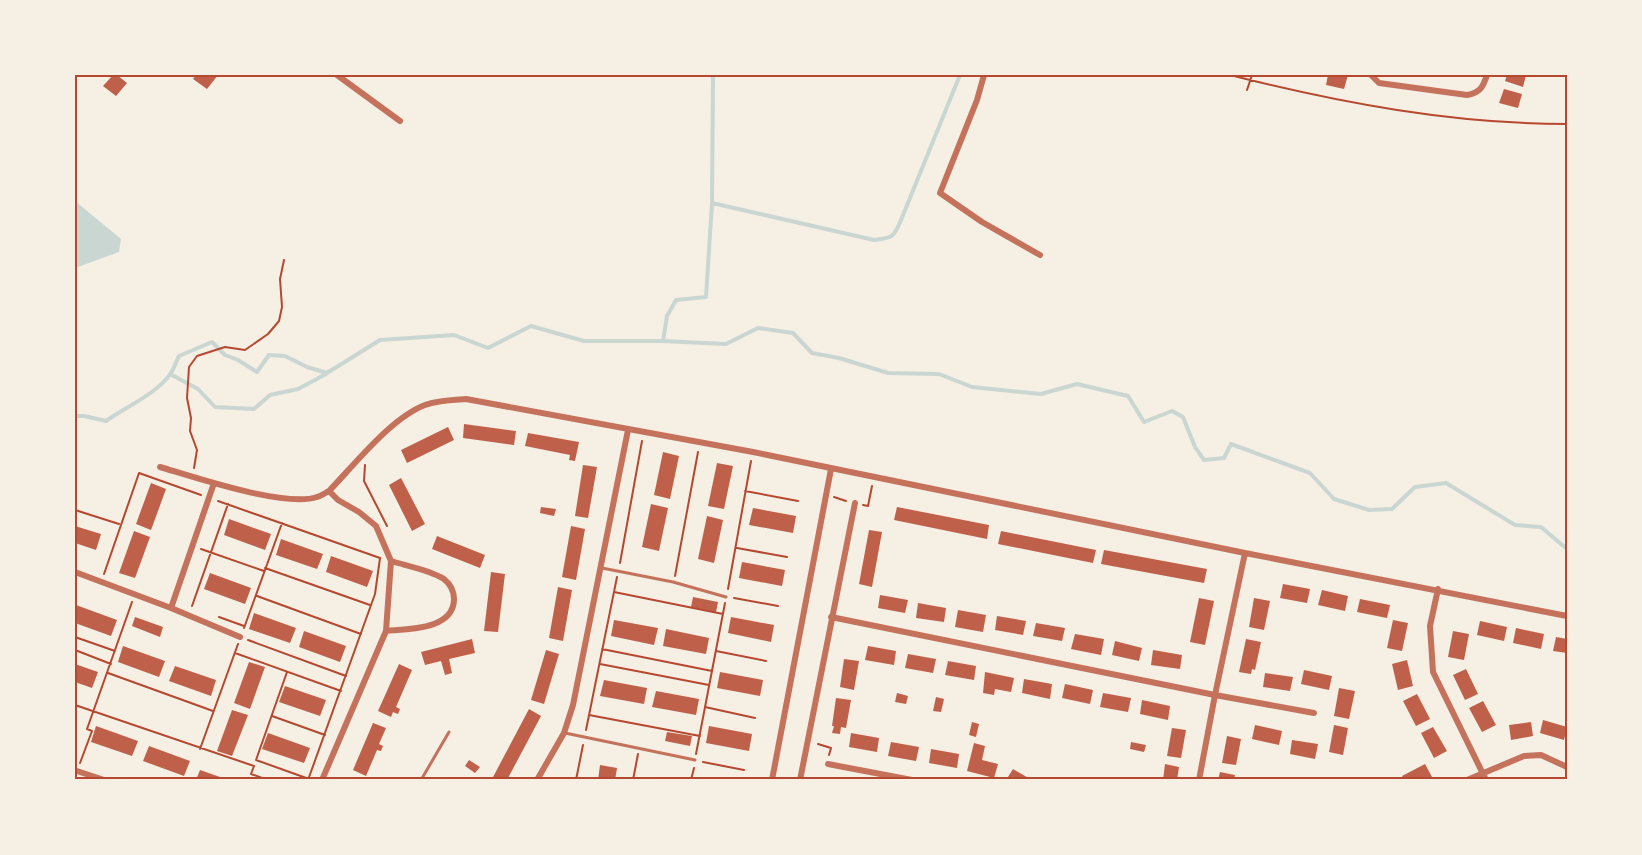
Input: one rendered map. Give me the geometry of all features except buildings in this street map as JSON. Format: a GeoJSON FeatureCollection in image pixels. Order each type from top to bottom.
{"type":"FeatureCollection","features":[{"type":"Feature","properties":{"kind":"street"},"geometry":{"type":"LineString","coordinates":[[337,75],[400,121]]}},
{"type":"Feature","properties":{"kind":"street"},"geometry":{"type":"LineString","coordinates":[[984,75],[977,100],[940,193],[982,222],[1040,255]]}},
{"type":"Feature","properties":{"kind":"street"},"geometry":{"type":"LineString","coordinates":[[1371,75],[1379,83],[1467,95],[1478,92],[1486,75]]}},
{"type":"Feature","properties":{"kind":"street"},"geometry":{"type":"LineString","coordinates":[[160,467],[272,497],[316,498],[329,490],[400,418],[424,405],[440,400],[466,399],[753,452],[1245,553],[1567,616]]}},
{"type":"Feature","properties":{"kind":"street"},"geometry":{"type":"LineString","coordinates":[[537,780],[564,733],[573,705],[628,430]]}},
{"type":"Feature","properties":{"kind":"street"},"geometry":{"type":"LineString","coordinates":[[772,780],[831,469]]}},
{"type":"Feature","properties":{"kind":"street"},"geometry":{"type":"LineString","coordinates":[[171,608],[214,483]]}},
{"type":"Feature","properties":{"kind":"street"},"geometry":{"type":"LineString","coordinates":[[322,780],[386,631],[391,561],[376,526],[359,512],[338,500],[329,490]]}},
{"type":"Feature","properties":{"kind":"street"},"geometry":{"type":"LineString","coordinates":[[800,780],[855,503]]}},
{"type":"Feature","properties":{"kind":"street"},"geometry":{"type":"LineString","coordinates":[[1199,780],[1245,553]]}},
{"type":"Feature","properties":{"kind":"street"},"geometry":{"type":"LineString","coordinates":[[386,631],[415,628],[441,621],[453,609],[454,600],[449,584],[442,578],[391,561]]}},
{"type":"Feature","properties":{"kind":"street"},"geometry":{"type":"LineString","coordinates":[[75,572],[240,637]]}},
{"type":"Feature","properties":{"kind":"street"},"geometry":{"type":"LineString","coordinates":[[1438,589],[1430,626],[1433,672],[1484,777]]}},
{"type":"Feature","properties":{"kind":"street"},"geometry":{"type":"LineString","coordinates":[[831,616],[1215,695],[1314,713]]}},
{"type":"Feature","properties":{"kind":"street"},"geometry":{"type":"LineString","coordinates":[[1467,780],[1484,777],[1524,756],[1541,755],[1567,766]]}},
{"type":"Feature","properties":{"kind":"street"},"geometry":{"type":"LineString","coordinates":[[828,764],[912,780]]}},
{"type":"Feature","properties":{"kind":"street"},"geometry":{"type":"LineString","coordinates":[[77,771],[104,780]]}},
{"type":"Feature","properties":{"kind":"lane"},"geometry":{"type":"LineString","coordinates":[[602,568],[673,582],[726,597]]}},
{"type":"Feature","properties":{"kind":"lane"},"geometry":{"type":"LineString","coordinates":[[421,780],[450,732]]}},
{"type":"Feature","properties":{"kind":"lane"},"geometry":{"type":"LineString","coordinates":[[564,733],[695,760]]}},
{"type":"Feature","properties":{"kind":"path"},"geometry":{"type":"LineString","coordinates":[[1230,75],[1319,96],[1393,110],[1484,120],[1567,124]]}},
{"type":"Feature","properties":{"kind":"path"},"geometry":{"type":"LineString","coordinates":[[1247,90],[1252,75]]}},
{"type":"Feature","properties":{"kind":"path"},"geometry":{"type":"LineString","coordinates":[[190,476],[197,450],[190,431],[191,418],[187,398],[189,367],[197,356],[225,347],[245,350],[268,334],[279,321],[282,307],[280,279],[284,260]]}},
{"type":"Feature","properties":{"kind":"path"},"geometry":{"type":"LineString","coordinates":[[576,780],[644,433]]}},
{"type":"Feature","properties":{"kind":"path"},"geometry":{"type":"LineString","coordinates":[[673,582],[700,443]]}},
{"type":"Feature","properties":{"kind":"path"},"geometry":{"type":"LineString","coordinates":[[691,780],[753,452]]}},
{"type":"Feature","properties":{"kind":"path"},"geometry":{"type":"LineString","coordinates":[[366,453],[364,481],[390,531]]}},
{"type":"Feature","properties":{"kind":"path"},"geometry":{"type":"LineString","coordinates":[[102,581],[119,524],[138,473],[380,558],[375,594],[309,779],[256,760]]}},
{"type":"Feature","properties":{"kind":"path"},"geometry":{"type":"LineString","coordinates":[[745,491],[798,501]]}},
{"type":"Feature","properties":{"kind":"path"},"geometry":{"type":"LineString","coordinates":[[192,607],[228,504]]}},
{"type":"Feature","properties":{"kind":"path"},"geometry":{"type":"LineString","coordinates":[[75,510],[119,524]]}},
{"type":"Feature","properties":{"kind":"path"},"geometry":{"type":"LineString","coordinates":[[193,546],[371,605]]}},
{"type":"Feature","properties":{"kind":"path"},"geometry":{"type":"LineString","coordinates":[[735,547],[787,557]]}},
{"type":"Feature","properties":{"kind":"path"},"geometry":{"type":"LineString","coordinates":[[614,592],[723,614]]}},
{"type":"Feature","properties":{"kind":"path"},"geometry":{"type":"LineString","coordinates":[[77,771],[92,731],[87,729],[135,594]]}},
{"type":"Feature","properties":{"kind":"path"},"geometry":{"type":"LineString","coordinates":[[256,596],[361,634]]}},
{"type":"Feature","properties":{"kind":"path"},"geometry":{"type":"LineString","coordinates":[[726,597],[778,606]]}},
{"type":"Feature","properties":{"kind":"path"},"geometry":{"type":"LineString","coordinates":[[213,615],[244,626]]}},
{"type":"Feature","properties":{"kind":"path"},"geometry":{"type":"LineString","coordinates":[[75,637],[115,651]]}},
{"type":"Feature","properties":{"kind":"path"},"geometry":{"type":"LineString","coordinates":[[240,637],[346,676]]}},
{"type":"Feature","properties":{"kind":"path"},"geometry":{"type":"LineString","coordinates":[[603,649],[712,671]]}},
{"type":"Feature","properties":{"kind":"path"},"geometry":{"type":"LineString","coordinates":[[75,650],[111,664]]}},
{"type":"Feature","properties":{"kind":"path"},"geometry":{"type":"LineString","coordinates":[[716,651],[766,661]]}},
{"type":"Feature","properties":{"kind":"path"},"geometry":{"type":"LineString","coordinates":[[235,653],[341,692]]}},
{"type":"Feature","properties":{"kind":"path"},"geometry":{"type":"LineString","coordinates":[[600,664],[709,685]]}},
{"type":"Feature","properties":{"kind":"path"},"geometry":{"type":"LineString","coordinates":[[268,780],[251,774],[287,672]]}},
{"type":"Feature","properties":{"kind":"path"},"geometry":{"type":"LineString","coordinates":[[108,673],[213,711]]}},
{"type":"Feature","properties":{"kind":"path"},"geometry":{"type":"LineString","coordinates":[[75,705],[254,766]]}},
{"type":"Feature","properties":{"kind":"path"},"geometry":{"type":"LineString","coordinates":[[705,707],[755,717]]}},
{"type":"Feature","properties":{"kind":"path"},"geometry":{"type":"LineString","coordinates":[[589,715],[700,736]]}},
{"type":"Feature","properties":{"kind":"path"},"geometry":{"type":"LineString","coordinates":[[272,716],[325,735]]}},
{"type":"Feature","properties":{"kind":"path"},"geometry":{"type":"LineString","coordinates":[[807,741],[831,748],[828,764]]}},
{"type":"Feature","properties":{"kind":"path"},"geometry":{"type":"LineString","coordinates":[[633,780],[639,749]]}},
{"type":"Feature","properties":{"kind":"path"},"geometry":{"type":"LineString","coordinates":[[695,760],[744,770]]}},
{"type":"Feature","properties":{"kind":"shaded area"},"geometry":{"type":"Polygon","coordinates":[[[75,201],[121,239],[119,252],[75,268],[75,201]]]}},
{"type":"Feature","properties":{"kind":"waterway"},"geometry":{"type":"LineString","coordinates":[[663,341],[667,316],[676,300],[706,297],[712,203],[713,75]]}},
{"type":"Feature","properties":{"kind":"waterway"},"geometry":{"type":"LineString","coordinates":[[712,203],[874,240],[889,237],[899,226],[960,75]]}},
{"type":"Feature","properties":{"kind":"waterway"},"geometry":{"type":"LineString","coordinates":[[75,416],[106,421],[158,387],[171,373],[179,356],[212,342],[225,355],[257,372],[269,355],[285,356],[307,367],[327,373],[380,340],[454,335],[488,348],[531,326],[584,341],[726,344],[758,328],[793,333],[812,353],[839,358],[888,373],[939,374],[972,387],[1041,394],[1077,384],[1128,396],[1144,422],[1172,411],[1183,417],[1195,447],[1204,460],[1224,458],[1231,444],[1310,473],[1334,499],[1369,510],[1392,509],[1415,487],[1446,483],[1515,525],[1541,527],[1567,549]]}},
{"type":"Feature","properties":{"kind":"waterway"},"geometry":{"type":"LineString","coordinates":[[170,374],[198,389],[215,407],[254,409],[270,395],[298,389],[326,374]]}}]}
